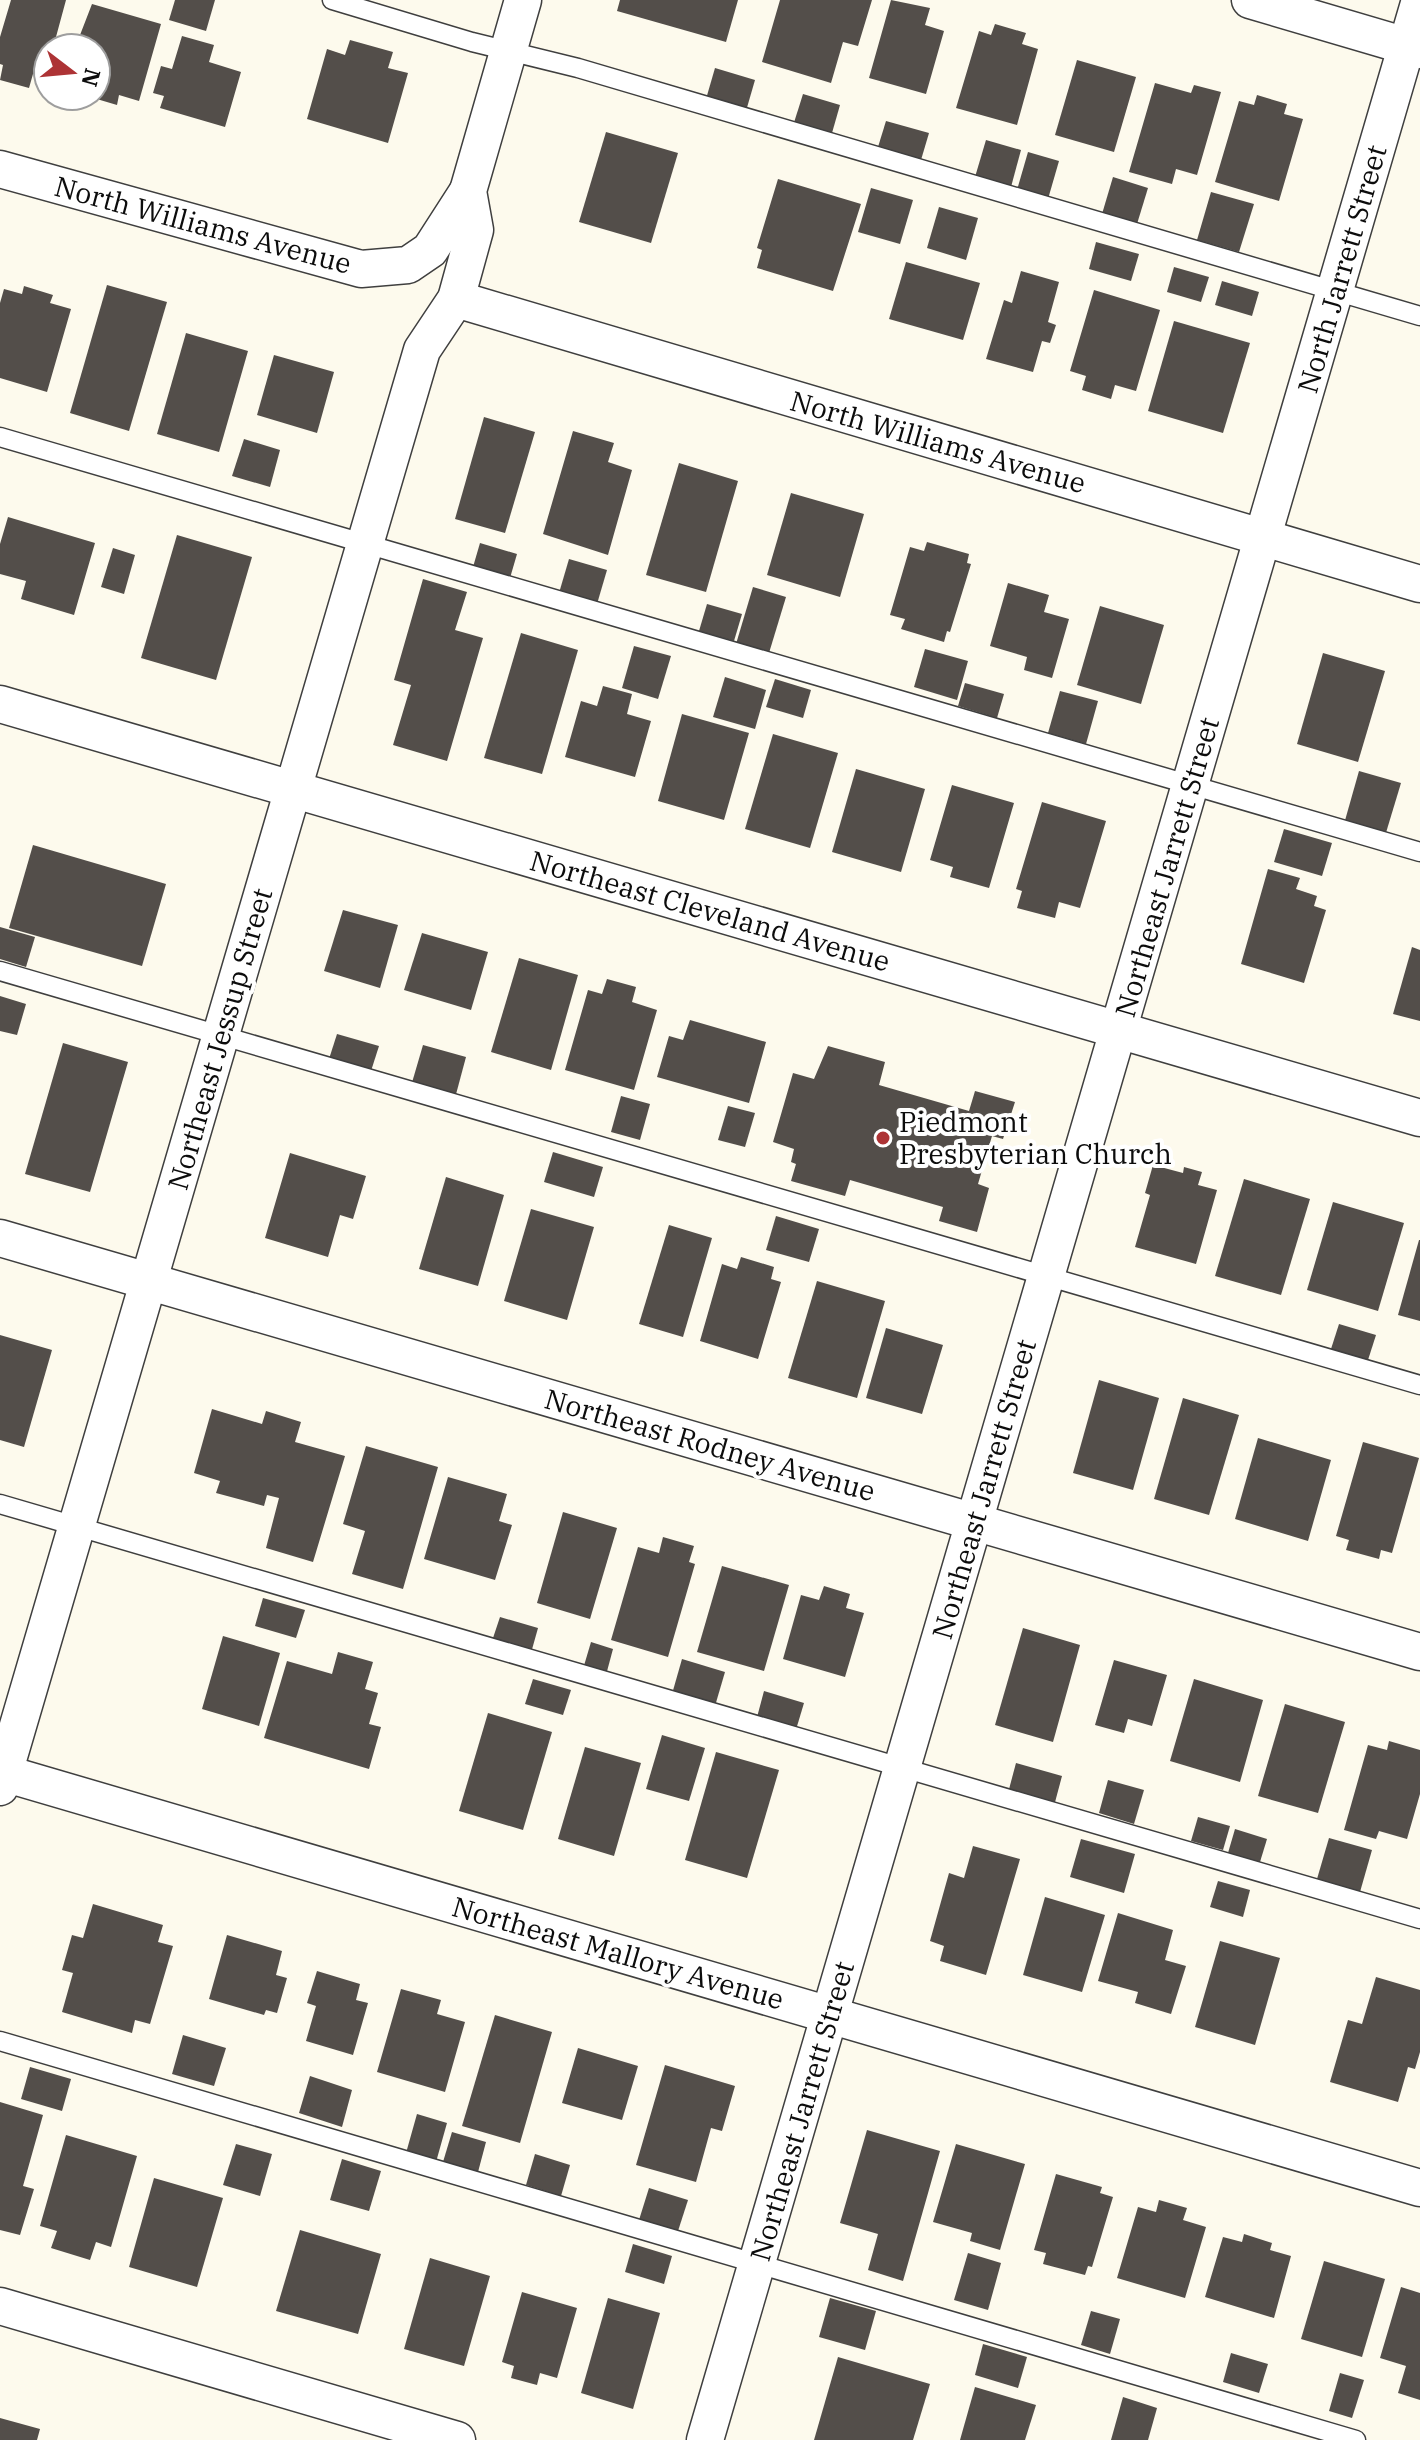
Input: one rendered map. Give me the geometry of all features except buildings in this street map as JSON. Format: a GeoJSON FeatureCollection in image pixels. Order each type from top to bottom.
{"type":"FeatureCollection","features":[{"type":"Feature","properties":{"kind":"street"},"geometry":{"type":"LineString","coordinates":[[468,191],[523,0]]}},
{"type":"Feature","properties":{"kind":"street"},"geometry":{"type":"LineString","coordinates":[[1250,0],[1413,48]]}},
{"type":"Feature","properties":{"kind":"street","name":"North Jarrett Street"},"geometry":{"type":"LineString","coordinates":[[1263,538],[1335,291],[1413,48],[1420,0]]}},
{"type":"Feature","properties":{"kind":"street","name":"North Williams Avenue"},"geometry":{"type":"LineString","coordinates":[[0,169],[361,269],[408,265],[430,250],[468,191]]}},
{"type":"Feature","properties":{"kind":"street","name":"Northeast Jessup Street"},"geometry":{"type":"LineString","coordinates":[[1,1778],[422,350],[456,299],[475,230],[468,191]]}},
{"type":"Feature","properties":{"kind":"street","name":"North Williams Avenue"},"geometry":{"type":"LineString","coordinates":[[456,299],[1420,584]]}},
{"type":"Feature","properties":{"kind":"street","name":"Northeast Jarrett Street"},"geometry":{"type":"LineString","coordinates":[[705,2440],[1263,538]]}},
{"type":"Feature","properties":{"kind":"street","name":"Northeast Cleveland Avenue"},"geometry":{"type":"LineString","coordinates":[[0,704],[1420,1118]]}},
{"type":"Feature","properties":{"kind":"street","name":"Northeast Rodney Avenue"},"geometry":{"type":"LineString","coordinates":[[0,1238],[1420,1652]]}},
{"type":"Feature","properties":{"kind":"street","name":"Northeast Mallory Avenue"},"geometry":{"type":"LineString","coordinates":[[1,1778],[830,2014],[1420,2188]]}},
{"type":"Feature","properties":{"kind":"street"},"geometry":{"type":"LineString","coordinates":[[0,2306],[457,2440]]}},
{"type":"Feature","properties":{"kind":"lane"},"geometry":{"type":"LineString","coordinates":[[332,0],[593,72],[1420,316]]}},
{"type":"Feature","properties":{"kind":"lane"},"geometry":{"type":"LineString","coordinates":[[0,437],[1420,852]]}},
{"type":"Feature","properties":{"kind":"lane"},"geometry":{"type":"LineString","coordinates":[[0,971],[1420,1385]]}},
{"type":"Feature","properties":{"kind":"lane"},"geometry":{"type":"LineString","coordinates":[[0,1504],[1420,1919]]}},
{"type":"Feature","properties":{"kind":"lane"},"geometry":{"type":"LineString","coordinates":[[0,2041],[1356,2440]]}},
{"type":"Feature","properties":{"kind":"place","name":"Piedmont Presbyterian Church"},"geometry":{"type":"Point","coordinates":[883,1138]}}]}
